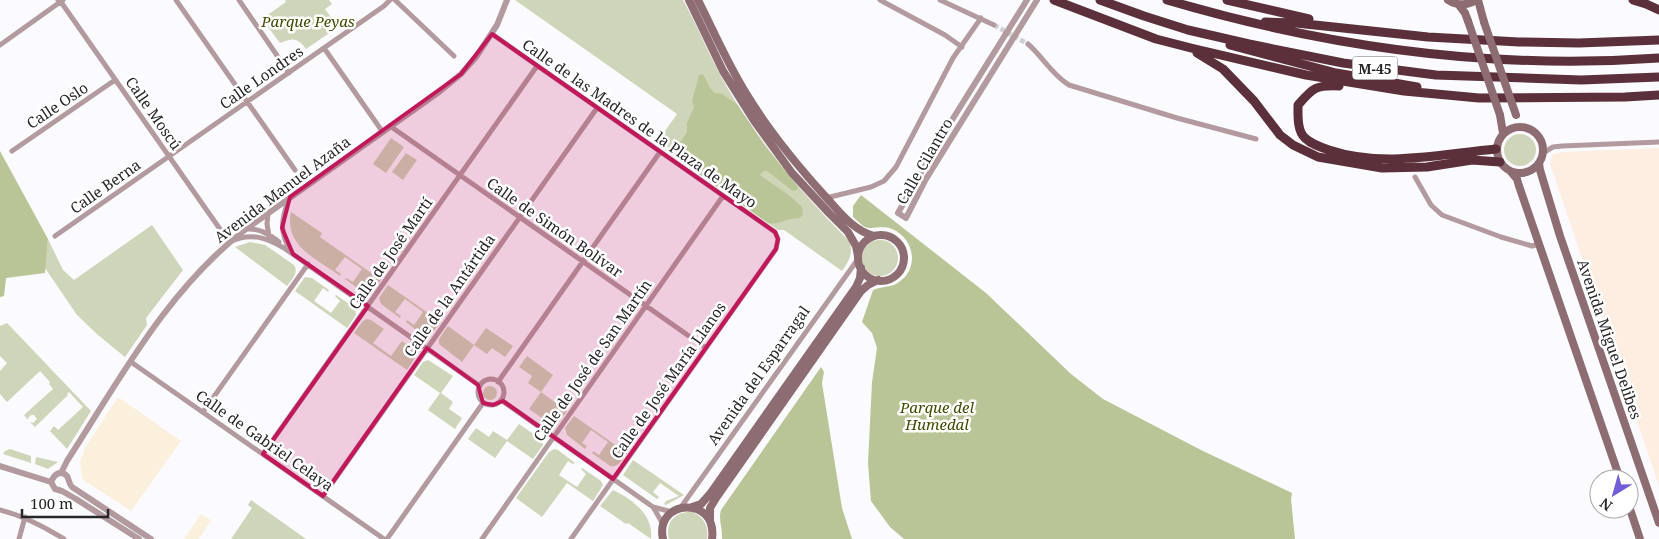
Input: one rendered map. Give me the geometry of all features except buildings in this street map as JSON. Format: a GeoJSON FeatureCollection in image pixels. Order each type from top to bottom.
{"type":"FeatureCollection","features":[{"type":"Feature","properties":{"kind":"highway"},"geometry":{"type":"LineString","coordinates":[[1054,0],[1148,36],[1191,48],[1306,75],[1404,91],[1479,98],[1659,95]]}},
{"type":"Feature","properties":{"kind":"highway","name":"M-45"},"geometry":{"type":"LineString","coordinates":[[1100,0],[1188,30],[1343,63],[1436,75],[1581,80],[1659,77]]}},
{"type":"Feature","properties":{"kind":"highway","name":"M-45"},"geometry":{"type":"LineString","coordinates":[[1167,0],[1255,23],[1336,41],[1460,57],[1556,61],[1659,58]]}},
{"type":"Feature","properties":{"kind":"highway"},"geometry":{"type":"LineString","coordinates":[[1227,0],[1300,18],[1361,30]]}},
{"type":"Feature","properties":{"kind":"highway"},"geometry":{"type":"LineString","coordinates":[[1633,0],[1659,10]]}},
{"type":"Feature","properties":{"kind":"highway"},"geometry":{"type":"LineString","coordinates":[[1255,23],[1270,21],[1428,36],[1520,42],[1578,43],[1659,40]]}},
{"type":"Feature","properties":{"kind":"highway"},"geometry":{"type":"LineString","coordinates":[[1188,30],[1196,35],[1246,50],[1336,73],[1418,87],[1534,98]]}},
{"type":"Feature","properties":{"kind":"highway"},"geometry":{"type":"LineString","coordinates":[[1191,48],[1223,69],[1254,101],[1280,135],[1293,146],[1318,157],[1382,168],[1427,167],[1472,160],[1500,162]]}},
{"type":"Feature","properties":{"kind":"highway"},"geometry":{"type":"LineString","coordinates":[[1404,91],[1394,93],[1324,85],[1312,90],[1298,105],[1298,123],[1303,137],[1318,146],[1341,154],[1380,159],[1419,158],[1496,149]]}},
{"type":"Feature","properties":{"kind":"main road"},"geometry":{"type":"LineString","coordinates":[[689,0],[723,71],[755,122],[792,172],[853,237],[860,268],[868,276],[878,280],[884,280],[896,274],[903,263],[903,256],[898,243],[893,239],[880,235],[864,234],[854,226],[826,198],[786,151],[746,94],[698,0]]}},
{"type":"Feature","properties":{"kind":"main road"},"geometry":{"type":"LineString","coordinates":[[1448,0],[1459,5],[1465,13],[1500,115],[1503,133]]}},
{"type":"Feature","properties":{"kind":"main road"},"geometry":{"type":"LineString","coordinates":[[1459,5],[1469,4],[1477,0],[1516,115],[1524,127]]}},
{"type":"Feature","properties":{"kind":"main road"},"geometry":{"type":"LineString","coordinates":[[1511,172],[1523,173],[1535,168],[1539,164],[1543,153],[1540,139],[1530,129],[1513,127],[1503,133],[1496,149],[1504,168],[1517,179],[1617,469]]}},
{"type":"Feature","properties":{"kind":"main road","name":"Avenida Miguel Delibes"},"geometry":{"type":"LineString","coordinates":[[1539,164],[1560,236],[1659,523]]}},
{"type":"Feature","properties":{"kind":"main road"},"geometry":{"type":"LineString","coordinates":[[858,257],[859,251],[865,242],[874,236]]}},
{"type":"Feature","properties":{"kind":"main road","name":"Avenida del Esparragal"},"geometry":{"type":"LineString","coordinates":[[692,507],[700,504],[710,494],[758,427],[856,287],[860,278],[860,268]]}},
{"type":"Feature","properties":{"kind":"main road"},"geometry":{"type":"LineString","coordinates":[[712,539],[710,508],[862,291],[868,285],[878,280]]}},
{"type":"Feature","properties":{"kind":"main road"},"geometry":{"type":"LineString","coordinates":[[663,539],[663,524],[672,512],[681,508],[692,507],[699,509],[710,520]]}},
{"type":"Feature","properties":{"kind":"main road"},"geometry":{"type":"LineString","coordinates":[[1633,519],[1640,539]]}},
{"type":"Feature","properties":{"kind":"street"},"geometry":{"type":"LineString","coordinates":[[176,0],[294,170]]}},
{"type":"Feature","properties":{"kind":"street"},"geometry":{"type":"LineString","coordinates":[[239,0],[289,73]]}},
{"type":"Feature","properties":{"kind":"street","name":"Calle Londres"},"geometry":{"type":"LineString","coordinates":[[169,156],[390,0]]}},
{"type":"Feature","properties":{"kind":"street"},"geometry":{"type":"LineString","coordinates":[[395,0],[454,56]]}},
{"type":"Feature","properties":{"kind":"street","name":"Avenida Manuel Azaña"},"geometry":{"type":"LineString","coordinates":[[62,474],[65,465],[131,362],[191,279],[229,242],[246,229],[462,74],[492,34],[507,0]]}},
{"type":"Feature","properties":{"kind":"street"},"geometry":{"type":"LineString","coordinates":[[880,0],[962,47]]}},
{"type":"Feature","properties":{"kind":"street"},"geometry":{"type":"LineString","coordinates":[[940,0],[994,24]]}},
{"type":"Feature","properties":{"kind":"street","name":"Calle Cilantro"},"geometry":{"type":"LineString","coordinates":[[1027,0],[916,180],[898,213],[906,218],[926,179],[1037,0]]}},
{"type":"Feature","properties":{"kind":"street"},"geometry":{"type":"LineString","coordinates":[[0,45],[61,1]]}},
{"type":"Feature","properties":{"kind":"street","name":"Calle Moscú"},"geometry":{"type":"LineString","coordinates":[[61,1],[229,242]]}},
{"type":"Feature","properties":{"kind":"street"},"geometry":{"type":"LineString","coordinates":[[826,198],[871,187],[884,181],[896,167],[953,58],[982,18]]}},
{"type":"Feature","properties":{"kind":"street","name":"Calle de las Madres de la Plaza de Mayo"},"geometry":{"type":"LineString","coordinates":[[492,34],[775,232]]}},
{"type":"Feature","properties":{"kind":"street"},"geometry":{"type":"LineString","coordinates":[[1028,44],[1069,85],[1177,118],[1256,139]]}},
{"type":"Feature","properties":{"kind":"street"},"geometry":{"type":"LineString","coordinates":[[324,48],[382,131]]}},
{"type":"Feature","properties":{"kind":"street","name":"Calle de José Martí"},"geometry":{"type":"LineString","coordinates":[[263,454],[537,66]]}},
{"type":"Feature","properties":{"kind":"street","name":"Calle Oslo"},"geometry":{"type":"LineString","coordinates":[[12,151],[116,80]]}},
{"type":"Feature","properties":{"kind":"street","name":"Calle de la Antártida"},"geometry":{"type":"LineString","coordinates":[[323,496],[597,108]]}},
{"type":"Feature","properties":{"kind":"street","name":"Calle de Simón Bolívar"},"geometry":{"type":"LineString","coordinates":[[390,126],[706,348]]}},
{"type":"Feature","properties":{"kind":"street"},"geometry":{"type":"LineString","coordinates":[[1543,153],[1553,147],[1562,146],[1659,142]]}},
{"type":"Feature","properties":{"kind":"street"},"geometry":{"type":"LineString","coordinates":[[498,382],[660,152]]}},
{"type":"Feature","properties":{"kind":"street","name":"Calle Berna"},"geometry":{"type":"LineString","coordinates":[[55,236],[169,156]]}},
{"type":"Feature","properties":{"kind":"street"},"geometry":{"type":"LineString","coordinates":[[1415,177],[1431,205],[1442,215],[1501,237],[1532,246],[1540,244]]}},
{"type":"Feature","properties":{"kind":"street","name":"Calle de José de San Martín"},"geometry":{"type":"LineString","coordinates":[[482,539],[723,196]]}},
{"type":"Feature","properties":{"kind":"street"},"geometry":{"type":"LineString","coordinates":[[290,197],[285,209],[282,228],[285,242],[293,254]]}},
{"type":"Feature","properties":{"kind":"street"},"geometry":{"type":"LineString","coordinates":[[268,213],[269,236]]}},
{"type":"Feature","properties":{"kind":"street"},"geometry":{"type":"LineString","coordinates":[[246,229],[252,229],[269,236],[480,386]]}},
{"type":"Feature","properties":{"kind":"street","name":"Calle de José María Llanos"},"geometry":{"type":"LineString","coordinates":[[571,539],[776,249],[778,239],[775,232]]}},
{"type":"Feature","properties":{"kind":"street"},"geometry":{"type":"LineString","coordinates":[[229,242],[242,237],[269,236]]}},
{"type":"Feature","properties":{"kind":"street","name":"Avenida del Esparragal"},"geometry":{"type":"LineString","coordinates":[[681,508],[858,257]]}},
{"type":"Feature","properties":{"kind":"street"},"geometry":{"type":"LineString","coordinates":[[203,412],[308,264]]}},
{"type":"Feature","properties":{"kind":"street","name":"Calle de Gabriel Celaya"},"geometry":{"type":"LineString","coordinates":[[131,362],[386,539]]}},
{"type":"Feature","properties":{"kind":"street"},"geometry":{"type":"LineString","coordinates":[[488,380],[498,382],[504,392],[501,400],[493,405],[483,403],[478,395],[480,386],[488,380]]}},
{"type":"Feature","properties":{"kind":"street"},"geometry":{"type":"LineString","coordinates":[[501,400],[653,507],[672,512]]}},
{"type":"Feature","properties":{"kind":"street"},"geometry":{"type":"LineString","coordinates":[[386,539],[483,403]]}},
{"type":"Feature","properties":{"kind":"street"},"geometry":{"type":"LineString","coordinates":[[0,466],[51,482],[55,489],[95,510],[139,539]]}},
{"type":"Feature","properties":{"kind":"street"},"geometry":{"type":"LineString","coordinates":[[51,482],[54,475],[59,473],[66,476],[72,487],[151,539]]}},
{"type":"Feature","properties":{"kind":"street"},"geometry":{"type":"LineString","coordinates":[[62,491],[69,483]]}},
{"type":"Feature","properties":{"kind":"street"},"geometry":{"type":"LineString","coordinates":[[653,507],[663,524]]}},
{"type":"Feature","properties":{"kind":"street"},"geometry":{"type":"LineString","coordinates":[[0,510],[25,517],[64,539]]}},
{"type":"Feature","properties":{"kind":"street"},"geometry":{"type":"LineString","coordinates":[[19,539],[25,517]]}},
{"type":"Feature","properties":{"kind":"highlighted area"},"geometry":{"type":"Polygon","coordinates":[[[492,34],[775,232],[778,239],[776,249],[613,479],[503,401],[493,405],[483,403],[478,385],[427,348],[323,496],[263,454],[368,306],[293,254],[282,228],[290,197],[461,74],[492,34]]]}},
{"type":"Feature","properties":{"kind":"shaded area"},"geometry":{"type":"Polygon","coordinates":[[[1659,148],[1659,486],[1550,164],[1552,155],[1560,152],[1659,148]]]}},
{"type":"Feature","properties":{"kind":"shaded area"},"geometry":{"type":"Polygon","coordinates":[[[118,397],[181,441],[131,511],[85,481],[82,478],[80,462],[85,448],[118,397]]]}},
{"type":"Feature","properties":{"kind":"shaded area"},"geometry":{"type":"Polygon","coordinates":[[[201,514],[211,520],[199,539],[184,539],[201,514]]]}},
{"type":"Feature","properties":{"kind":"green space","name":"Parque Peyas"},"geometry":{"type":"Polygon","coordinates":[[[285,0],[329,0],[332,4],[325,9],[338,27],[306,49],[300,42],[294,40],[280,43],[262,19],[286,2],[285,0]]]}},
{"type":"Feature","properties":{"kind":"green space"},"geometry":{"type":"Polygon","coordinates":[[[515,0],[683,0],[722,78],[754,130],[815,206],[849,241],[850,257],[842,271],[784,230],[778,230],[656,144],[677,114],[515,0]]]}},
{"type":"Feature","properties":{"kind":"green space"},"geometry":{"type":"Polygon","coordinates":[[[703,74],[710,88],[715,93],[722,94],[737,104],[765,146],[798,187],[797,190],[793,191],[767,171],[760,175],[802,207],[803,215],[801,217],[777,223],[768,223],[685,164],[682,155],[678,151],[679,144],[687,132],[687,123],[694,107],[692,101],[699,75],[703,74]]]}},
{"type":"Feature","properties":{"kind":"green space"},"geometry":{"type":"Polygon","coordinates":[[[1520,134],[1526,135],[1531,139],[1535,144],[1535,156],[1531,161],[1526,165],[1520,166],[1514,165],[1509,161],[1505,156],[1504,150],[1505,144],[1509,139],[1514,135],[1520,134]]]}},
{"type":"Feature","properties":{"kind":"green space"},"geometry":{"type":"Polygon","coordinates":[[[391,138],[404,147],[386,173],[373,164],[391,138]]]}},
{"type":"Feature","properties":{"kind":"green space"},"geometry":{"type":"Polygon","coordinates":[[[0,151],[48,239],[45,273],[6,278],[4,296],[0,297],[0,151]]]}},
{"type":"Feature","properties":{"kind":"green space"},"geometry":{"type":"Polygon","coordinates":[[[406,153],[417,160],[403,180],[392,172],[406,153]]]}},
{"type":"Feature","properties":{"kind":"green space","name":"Parque del Humedal"},"geometry":{"type":"Polygon","coordinates":[[[861,195],[986,293],[1071,374],[1103,399],[1203,451],[1292,493],[1295,539],[904,539],[890,527],[871,501],[868,463],[872,382],[877,348],[872,333],[862,322],[873,290],[896,284],[906,276],[910,269],[912,254],[905,239],[899,233],[888,228],[865,227],[853,217],[853,206],[861,195]]]}},
{"type":"Feature","properties":{"kind":"green space"},"geometry":{"type":"Polygon","coordinates":[[[291,212],[322,233],[320,237],[381,280],[372,292],[364,293],[345,279],[353,282],[362,269],[345,257],[335,270],[341,274],[340,276],[304,250],[292,234],[290,224],[291,212]]]}},
{"type":"Feature","properties":{"kind":"green space"},"geometry":{"type":"Polygon","coordinates":[[[152,225],[183,270],[146,318],[147,325],[125,357],[77,315],[45,268],[48,239],[63,270],[74,280],[152,225]]]}},
{"type":"Feature","properties":{"kind":"green space"},"geometry":{"type":"Polygon","coordinates":[[[880,240],[893,245],[898,258],[893,271],[880,276],[867,271],[862,258],[867,245],[880,240]]]}},
{"type":"Feature","properties":{"kind":"green space"},"geometry":{"type":"Polygon","coordinates":[[[250,242],[265,245],[294,265],[296,271],[287,286],[235,247],[250,242]]]}},
{"type":"Feature","properties":{"kind":"green space"},"geometry":{"type":"Polygon","coordinates":[[[305,277],[312,278],[329,290],[328,292],[323,288],[314,301],[331,313],[340,301],[336,295],[355,308],[356,315],[347,328],[295,291],[305,277]]]}},
{"type":"Feature","properties":{"kind":"green space"},"geometry":{"type":"Polygon","coordinates":[[[388,285],[441,322],[436,329],[428,335],[424,335],[406,322],[407,320],[414,325],[423,312],[405,299],[395,312],[401,316],[400,318],[381,304],[379,298],[388,285]]]}},
{"type":"Feature","properties":{"kind":"green space"},"geometry":{"type":"Polygon","coordinates":[[[367,319],[384,329],[373,343],[391,356],[402,341],[414,351],[414,360],[407,370],[354,333],[363,321],[367,319]]]}},
{"type":"Feature","properties":{"kind":"green space"},"geometry":{"type":"Polygon","coordinates":[[[7,323],[91,411],[67,449],[50,431],[54,426],[58,430],[83,407],[69,392],[35,427],[30,422],[33,423],[37,419],[34,415],[31,415],[28,420],[24,415],[53,389],[49,384],[50,382],[40,371],[7,402],[0,394],[0,371],[7,363],[0,356],[0,326],[7,323]]]}},
{"type":"Feature","properties":{"kind":"green space"},"geometry":{"type":"Polygon","coordinates":[[[448,326],[474,345],[462,362],[439,344],[439,339],[448,326]]]}},
{"type":"Feature","properties":{"kind":"green space"},"geometry":{"type":"Polygon","coordinates":[[[486,328],[513,346],[505,357],[492,348],[487,354],[474,345],[486,328]]]}},
{"type":"Feature","properties":{"kind":"green space"},"geometry":{"type":"Polygon","coordinates":[[[527,356],[553,375],[541,392],[528,383],[532,376],[519,367],[527,356]]]}},
{"type":"Feature","properties":{"kind":"green space"},"geometry":{"type":"Polygon","coordinates":[[[428,360],[453,376],[441,393],[453,402],[449,409],[462,418],[455,429],[428,410],[440,393],[414,375],[423,362],[428,360]]]}},
{"type":"Feature","properties":{"kind":"green space"},"geometry":{"type":"Polygon","coordinates":[[[821,367],[824,372],[822,383],[842,508],[852,539],[722,539],[721,510],[821,367]]]}},
{"type":"Feature","properties":{"kind":"green space"},"geometry":{"type":"Polygon","coordinates":[[[490,386],[495,388],[497,393],[495,398],[490,400],[485,398],[483,393],[485,388],[490,386]]]}},
{"type":"Feature","properties":{"kind":"green space"},"geometry":{"type":"Polygon","coordinates":[[[541,392],[567,411],[557,425],[552,425],[529,409],[541,392]]]}},
{"type":"Feature","properties":{"kind":"green space"},"geometry":{"type":"Polygon","coordinates":[[[574,416],[627,453],[616,466],[610,466],[592,453],[593,451],[599,455],[608,442],[591,430],[582,443],[587,446],[585,449],[567,435],[565,428],[574,416]]]}},
{"type":"Feature","properties":{"kind":"green space"},"geometry":{"type":"Polygon","coordinates":[[[519,424],[542,440],[543,445],[533,459],[507,441],[495,458],[468,439],[476,428],[489,437],[493,431],[507,440],[519,424]]]}},
{"type":"Feature","properties":{"kind":"green space"},"geometry":{"type":"Polygon","coordinates":[[[10,449],[31,456],[31,463],[3,454],[10,449]]]}},
{"type":"Feature","properties":{"kind":"green space"},"geometry":{"type":"Polygon","coordinates":[[[554,449],[575,463],[573,464],[568,461],[559,475],[577,487],[586,474],[582,468],[601,481],[603,485],[593,501],[567,483],[542,517],[516,498],[549,452],[554,449]]]}},
{"type":"Feature","properties":{"kind":"green space"},"geometry":{"type":"Polygon","coordinates":[[[36,457],[58,462],[48,469],[35,464],[36,457]]]}},
{"type":"Feature","properties":{"kind":"green space"},"geometry":{"type":"Polygon","coordinates":[[[633,460],[684,495],[666,505],[664,504],[666,501],[679,496],[660,483],[653,492],[659,497],[657,499],[623,475],[633,460]]]}},
{"type":"Feature","properties":{"kind":"green space"},"geometry":{"type":"Polygon","coordinates":[[[613,490],[634,503],[645,515],[651,530],[651,539],[600,506],[613,490]]]}},
{"type":"Feature","properties":{"kind":"green space"},"geometry":{"type":"Polygon","coordinates":[[[251,500],[306,539],[231,539],[252,508],[248,505],[251,500]]]}},
{"type":"Feature","properties":{"kind":"green space"},"geometry":{"type":"Polygon","coordinates":[[[686,512],[692,512],[700,516],[705,522],[707,539],[669,539],[670,523],[673,519],[686,512]]]}},
{"type":"Feature","properties":{"kind":"tunnel"},"geometry":{"type":"LineString","coordinates":[[994,25],[1028,44]]}}]}
